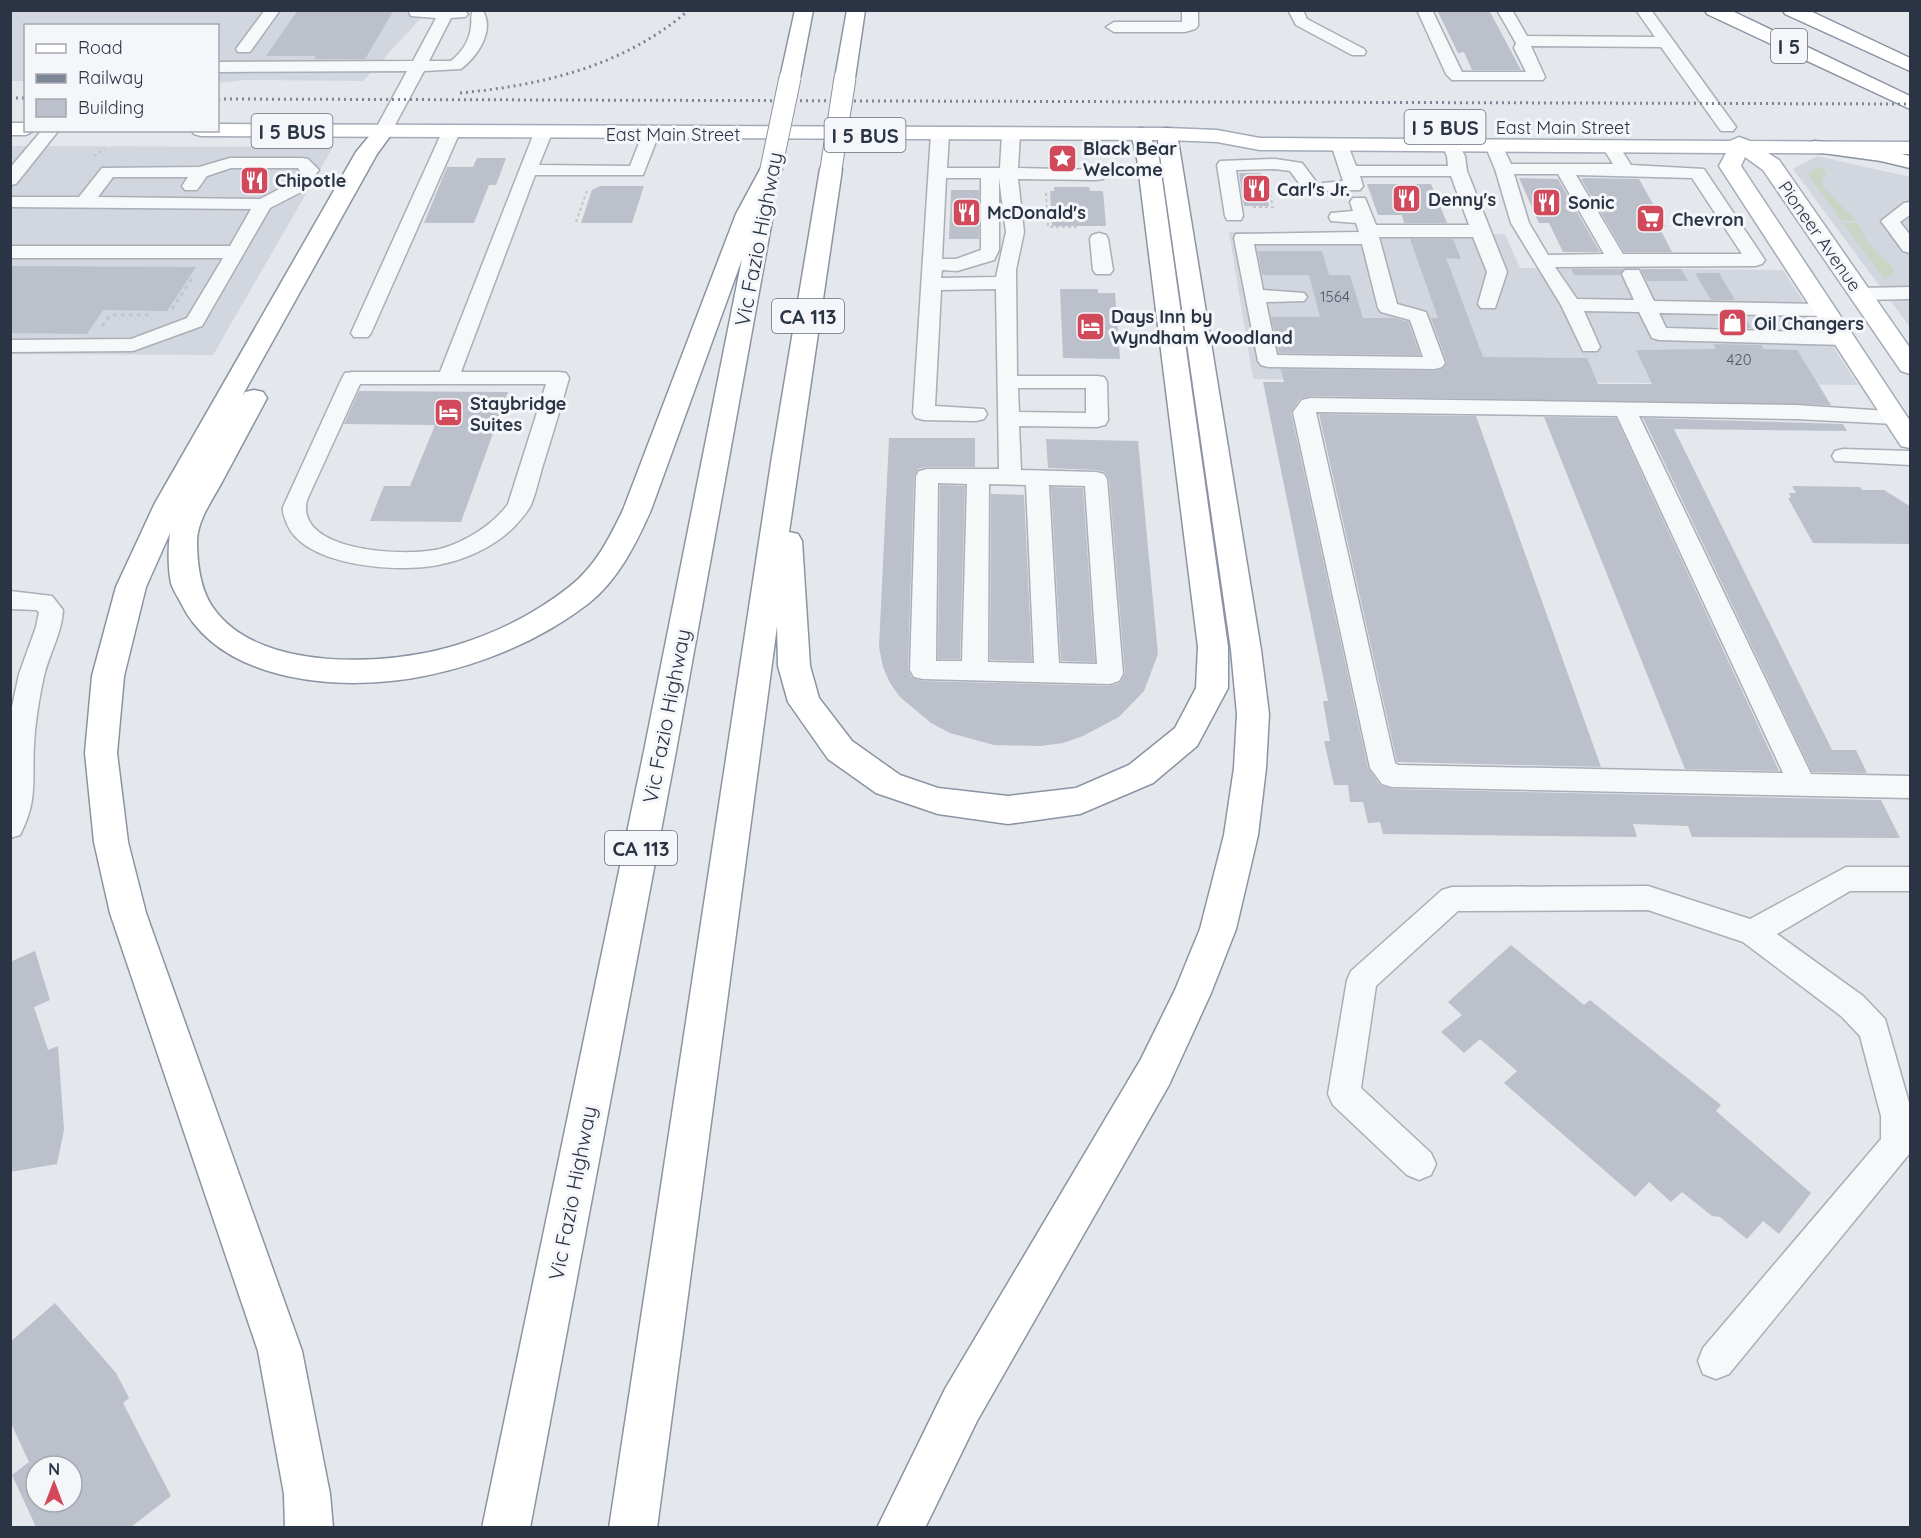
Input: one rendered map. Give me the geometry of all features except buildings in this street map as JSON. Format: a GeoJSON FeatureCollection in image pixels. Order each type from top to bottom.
{"type":"FeatureCollection","features":[{"type":"Feature","properties":{"kind":"main road","name":"Vic Fazio Highway"},"geometry":{"type":"LineString","coordinates":[[506,1527],[804,10]]}},
{"type":"Feature","properties":{"kind":"main road","name":"CA 113"},"geometry":{"type":"LineString","coordinates":[[633,1527],[785,464],[856,10]]}},
{"type":"Feature","properties":{"kind":"main road","name":"I 5"},"geometry":{"type":"LineString","coordinates":[[1714,10],[1911,103]]}},
{"type":"Feature","properties":{"kind":"main road","name":"I 5"},"geometry":{"type":"LineString","coordinates":[[1792,10],[1911,65]]}},
{"type":"Feature","properties":{"kind":"main road","name":"East Main Street"},"geometry":{"type":"LineString","coordinates":[[1217,136],[1259,127],[1674,128],[1739,133],[1815,147],[1911,148]]}},
{"type":"Feature","properties":{"kind":"main road"},"geometry":{"type":"LineString","coordinates":[[1340,144],[1355,133],[1399,133],[1437,127]]}},
{"type":"Feature","properties":{"kind":"main road","name":"East Main Street"},"geometry":{"type":"LineString","coordinates":[[219,130],[650,134],[1154,134],[1217,136],[1260,144],[1610,145],[1739,133]]}},
{"type":"Feature","properties":{"kind":"main road"},"geometry":{"type":"LineString","coordinates":[[383,132],[388,153],[196,505],[183,537],[182,573],[196,606],[216,633],[250,653],[294,667],[360,673],[423,665],[470,652],[537,624],[580,594],[602,572],[621,545],[637,510],[747,214],[771,169]]}},
{"type":"Feature","properties":{"kind":"main road"},"geometry":{"type":"LineString","coordinates":[[309,1527],[307,1494],[280,1351],[128,913],[111,842],[101,753],[108,676],[131,587],[169,504],[367,152],[383,132]]}},
{"type":"Feature","properties":{"kind":"main road","name":"Pioneer Avenue"},"geometry":{"type":"LineString","coordinates":[[1849,347],[1730,166],[1739,133],[1771,165],[1911,366]]}},
{"type":"Feature","properties":{"kind":"main road"},"geometry":{"type":"LineString","coordinates":[[785,464],[794,666],[804,702],[840,750],[888,784],[939,801],[1008,810],[1080,801],[1141,774],[1186,737],[1212,688],[1213,647],[1148,158],[1154,134]]}},
{"type":"Feature","properties":{"kind":"main road"},"geometry":{"type":"LineString","coordinates":[[900,1527],[961,1405],[1155,1071],[1192,993],[1218,929],[1241,835],[1250,768],[1253,714],[1247,661],[1154,134]]}},
{"type":"Feature","properties":{"kind":"main road"},"geometry":{"type":"LineString","coordinates":[[1815,147],[1881,155],[1911,162]]}},
{"type":"Feature","properties":{"kind":"main road"},"geometry":{"type":"LineString","coordinates":[[1825,310],[1846,315],[1853,320],[1875,350],[1911,373]]}},
{"type":"Feature","properties":{"kind":"main road"},"geometry":{"type":"LineString","coordinates":[[1849,347],[1882,370],[1903,412],[1911,440]]}},
{"type":"Feature","properties":{"kind":"street"},"geometry":{"type":"LineString","coordinates":[[244,49],[273,10]]}},
{"type":"Feature","properties":{"kind":"street"},"geometry":{"type":"LineString","coordinates":[[219,67],[455,66],[464,59],[470,52],[484,12],[416,14],[416,10]]}},
{"type":"Feature","properties":{"kind":"street"},"geometry":{"type":"LineString","coordinates":[[1114,27],[1190,26],[1190,10]]}},
{"type":"Feature","properties":{"kind":"street"},"geometry":{"type":"LineString","coordinates":[[1294,10],[1301,22],[1358,52]]}},
{"type":"Feature","properties":{"kind":"street"},"geometry":{"type":"LineString","coordinates":[[1425,10],[1454,74],[1458,77],[1537,77],[1522,48],[1524,41]]}},
{"type":"Feature","properties":{"kind":"street"},"geometry":{"type":"LineString","coordinates":[[1504,10],[1520,39],[1524,41],[1666,42]]}},
{"type":"Feature","properties":{"kind":"street","name":"Pioneer Avenue"},"geometry":{"type":"LineString","coordinates":[[1643,10],[1739,133]]}},
{"type":"Feature","properties":{"kind":"street"},"geometry":{"type":"LineString","coordinates":[[383,132],[447,12]]}},
{"type":"Feature","properties":{"kind":"street"},"geometry":{"type":"LineString","coordinates":[[10,180],[49,132]]}},
{"type":"Feature","properties":{"kind":"street"},"geometry":{"type":"LineString","coordinates":[[361,333],[451,132]]}},
{"type":"Feature","properties":{"kind":"street"},"geometry":{"type":"LineString","coordinates":[[448,378],[543,133]]}},
{"type":"Feature","properties":{"kind":"street"},"geometry":{"type":"LineString","coordinates":[[527,170],[637,171],[650,134]]}},
{"type":"Feature","properties":{"kind":"street"},"geometry":{"type":"LineString","coordinates":[[940,134],[924,413],[976,414]]}},
{"type":"Feature","properties":{"kind":"street"},"geometry":{"type":"LineString","coordinates":[[933,274],[987,256],[990,249],[1000,173],[1011,134]]}},
{"type":"Feature","properties":{"kind":"street"},"geometry":{"type":"LineString","coordinates":[[1340,144],[1367,229],[1388,308],[1419,316],[1435,363],[1268,361],[1243,238],[1367,229],[1480,231]]}},
{"type":"Feature","properties":{"kind":"street"},"geometry":{"type":"LineString","coordinates":[[1450,144],[1480,231],[1497,272],[1488,304]]}},
{"type":"Feature","properties":{"kind":"street"},"geometry":{"type":"LineString","coordinates":[[1494,144],[1520,224],[1571,305],[1590,347]]}},
{"type":"Feature","properties":{"kind":"street"},"geometry":{"type":"LineString","coordinates":[[1610,145],[1625,170]]}},
{"type":"Feature","properties":{"kind":"street"},"geometry":{"type":"LineString","coordinates":[[10,202],[84,203],[180,204],[263,204],[297,187],[310,170],[302,163],[230,163],[200,172],[108,172],[84,203]]}},
{"type":"Feature","properties":{"kind":"street"},"geometry":{"type":"LineString","coordinates":[[1242,212],[1226,171],[1227,165],[1296,167],[1320,187],[1351,179],[1458,171]]}},
{"type":"Feature","properties":{"kind":"street"},"geometry":{"type":"LineString","coordinates":[[1504,169],[1698,173],[1755,260],[1542,261]]}},
{"type":"Feature","properties":{"kind":"street"},"geometry":{"type":"LineString","coordinates":[[1564,169],[1617,260]]}},
{"type":"Feature","properties":{"kind":"street"},"geometry":{"type":"LineString","coordinates":[[180,204],[200,172]]}},
{"type":"Feature","properties":{"kind":"street"},"geometry":{"type":"LineString","coordinates":[[938,173],[1097,175]]}},
{"type":"Feature","properties":{"kind":"street"},"geometry":{"type":"LineString","coordinates":[[1000,173],[1015,232],[1006,270],[1010,477]]}},
{"type":"Feature","properties":{"kind":"street"},"geometry":{"type":"LineString","coordinates":[[1516,208],[1536,242],[1550,251],[1579,252],[1587,250],[1592,241],[1577,208],[1583,201]]}},
{"type":"Feature","properties":{"kind":"street"},"geometry":{"type":"LineString","coordinates":[[10,346],[133,345],[195,322],[263,204]]}},
{"type":"Feature","properties":{"kind":"street"},"geometry":{"type":"LineString","coordinates":[[1911,207],[1890,221],[1903,232],[1911,247]]}},
{"type":"Feature","properties":{"kind":"street"},"geometry":{"type":"LineString","coordinates":[[1338,217],[1367,229]]}},
{"type":"Feature","properties":{"kind":"street"},"geometry":{"type":"LineString","coordinates":[[1099,239],[1103,270]]}},
{"type":"Feature","properties":{"kind":"street"},"geometry":{"type":"LineString","coordinates":[[1745,245],[1783,246]]}},
{"type":"Feature","properties":{"kind":"street"},"geometry":{"type":"LineString","coordinates":[[10,252],[236,252]]}},
{"type":"Feature","properties":{"kind":"street"},"geometry":{"type":"LineString","coordinates":[[933,274],[1006,283]]}},
{"type":"Feature","properties":{"kind":"street"},"geometry":{"type":"LineString","coordinates":[[1632,274],[1659,334],[1792,337],[1849,347]]}},
{"type":"Feature","properties":{"kind":"street"},"geometry":{"type":"LineString","coordinates":[[1860,294],[1911,293]]}},
{"type":"Feature","properties":{"kind":"street"},"geometry":{"type":"LineString","coordinates":[[1255,296],[1297,297]]}},
{"type":"Feature","properties":{"kind":"street"},"geometry":{"type":"LineString","coordinates":[[1571,305],[1825,310]]}},
{"type":"Feature","properties":{"kind":"street"},"geometry":{"type":"LineString","coordinates":[[1778,309],[1792,337]]}},
{"type":"Feature","properties":{"kind":"street"},"geometry":{"type":"LineString","coordinates":[[352,378],[448,378],[559,378],[519,505],[513,515],[470,546],[438,557],[398,561],[333,550],[315,541],[302,530],[294,514],[296,500],[352,378]]}},
{"type":"Feature","properties":{"kind":"street"},"geometry":{"type":"LineString","coordinates":[[1007,382],[1097,382],[1097,420],[1008,419]]}},
{"type":"Feature","properties":{"kind":"street"},"geometry":{"type":"LineString","coordinates":[[1903,412],[1310,405],[1304,412],[1383,768],[1392,776],[1911,787]]}},
{"type":"Feature","properties":{"kind":"street"},"geometry":{"type":"LineString","coordinates":[[1625,410],[1802,784]]}},
{"type":"Feature","properties":{"kind":"street"},"geometry":{"type":"LineString","coordinates":[[1844,456],[1911,458]]}},
{"type":"Feature","properties":{"kind":"street"},"geometry":{"type":"LineString","coordinates":[[927,476],[978,476],[1096,479],[1110,674],[923,670],[927,476]]}},
{"type":"Feature","properties":{"kind":"street"},"geometry":{"type":"LineString","coordinates":[[975,671],[978,476]]}},
{"type":"Feature","properties":{"kind":"street"},"geometry":{"type":"LineString","coordinates":[[1037,478],[1047,673]]}},
{"type":"Feature","properties":{"kind":"street"},"geometry":{"type":"LineString","coordinates":[[10,600],[43,602],[51,610],[51,621],[37,656],[27,703],[21,738],[18,813],[10,827]]}},
{"type":"Feature","properties":{"kind":"street"},"geometry":{"type":"LineString","coordinates":[[1753,933],[1846,879],[1911,879]]}},
{"type":"Feature","properties":{"kind":"street"},"geometry":{"type":"LineString","coordinates":[[1419,1164],[1344,1094],[1362,980],[1452,899],[1648,898],[1753,933],[1852,1006],[1874,1029],[1897,1116],[1898,1144],[1716,1361]]}},
{"type":"Feature","properties":{"kind":"path"},"geometry":{"type":"LineString","coordinates":[[1226,171],[1265,171],[1273,207],[1242,212]]}},
{"type":"Feature","properties":{"kind":"path"},"geometry":{"type":"LineString","coordinates":[[576,222],[589,185],[594,185]]}},
{"type":"Feature","properties":{"kind":"path"},"geometry":{"type":"LineString","coordinates":[[1045,187],[1048,227],[1078,227]]}},
{"type":"Feature","properties":{"kind":"path"},"geometry":{"type":"LineString","coordinates":[[168,314],[198,269]]}},
{"type":"Feature","properties":{"kind":"path"},"geometry":{"type":"LineString","coordinates":[[100,329],[111,315],[157,315]]}},
{"type":"Feature","properties":{"kind":"shaded area"},"geometry":{"type":"Polygon","coordinates":[[[11,11],[426,11],[363,81],[245,80],[219,83],[219,24],[24,24],[24,81],[11,81],[11,11]]]}},
{"type":"Feature","properties":{"kind":"shaded area"},"geometry":{"type":"Polygon","coordinates":[[[11,146],[333,147],[213,355],[11,354],[11,146]]]}},
{"type":"Feature","properties":{"kind":"shaded area"},"geometry":{"type":"Polygon","coordinates":[[[1817,156],[1910,177],[1910,327],[1793,169],[1817,156]]]}},
{"type":"Feature","properties":{"kind":"shaded area"},"geometry":{"type":"Polygon","coordinates":[[[1229,232],[1505,234],[1520,268],[1783,270],[1858,385],[1253,379],[1229,232]]]}},
{"type":"Feature","properties":{"kind":"green space"},"geometry":{"type":"Polygon","coordinates":[[[1821,166],[1827,173],[1822,182],[1824,188],[1857,221],[1841,220],[1811,179],[1809,173],[1821,166]]]}},
{"type":"Feature","properties":{"kind":"green space"},"geometry":{"type":"Polygon","coordinates":[[[1843,223],[1858,223],[1868,243],[1893,268],[1893,275],[1884,279],[1843,223]]]}},
{"type":"Feature","properties":{"kind":"railway"},"geometry":{"type":"LineString","coordinates":[[460,93],[522,85],[582,70],[638,45],[689,10]]}},
{"type":"Feature","properties":{"kind":"railway"},"geometry":{"type":"LineString","coordinates":[[10,98],[24,98]]}},
{"type":"Feature","properties":{"kind":"railway"},"geometry":{"type":"LineString","coordinates":[[219,99],[1910,104]]}},
{"type":"Feature","properties":{"kind":"place","name":"Black Bear Welcome"},"geometry":{"type":"Point","coordinates":[1062,158]}},
{"type":"Feature","properties":{"kind":"place","name":"Chipotle"},"geometry":{"type":"Point","coordinates":[254,180]}},
{"type":"Feature","properties":{"kind":"place","name":"Carl's Jr."},"geometry":{"type":"Point","coordinates":[1256,189]}},
{"type":"Feature","properties":{"kind":"place","name":"Denny's"},"geometry":{"type":"Point","coordinates":[1407,199]}},
{"type":"Feature","properties":{"kind":"place","name":"Sonic"},"geometry":{"type":"Point","coordinates":[1547,202]}},
{"type":"Feature","properties":{"kind":"place","name":"McDonald's"},"geometry":{"type":"Point","coordinates":[966,212]}},
{"type":"Feature","properties":{"kind":"place","name":"Chevron"},"geometry":{"type":"Point","coordinates":[1651,219]}},
{"type":"Feature","properties":{"kind":"place","name":"Oil Changers"},"geometry":{"type":"Point","coordinates":[1733,323]}},
{"type":"Feature","properties":{"kind":"place","name":"Days Inn by Wyndham Woodland"},"geometry":{"type":"Point","coordinates":[1090,326]}},
{"type":"Feature","properties":{"kind":"place","name":"Staybridge Suites"},"geometry":{"type":"Point","coordinates":[449,413]}}]}
